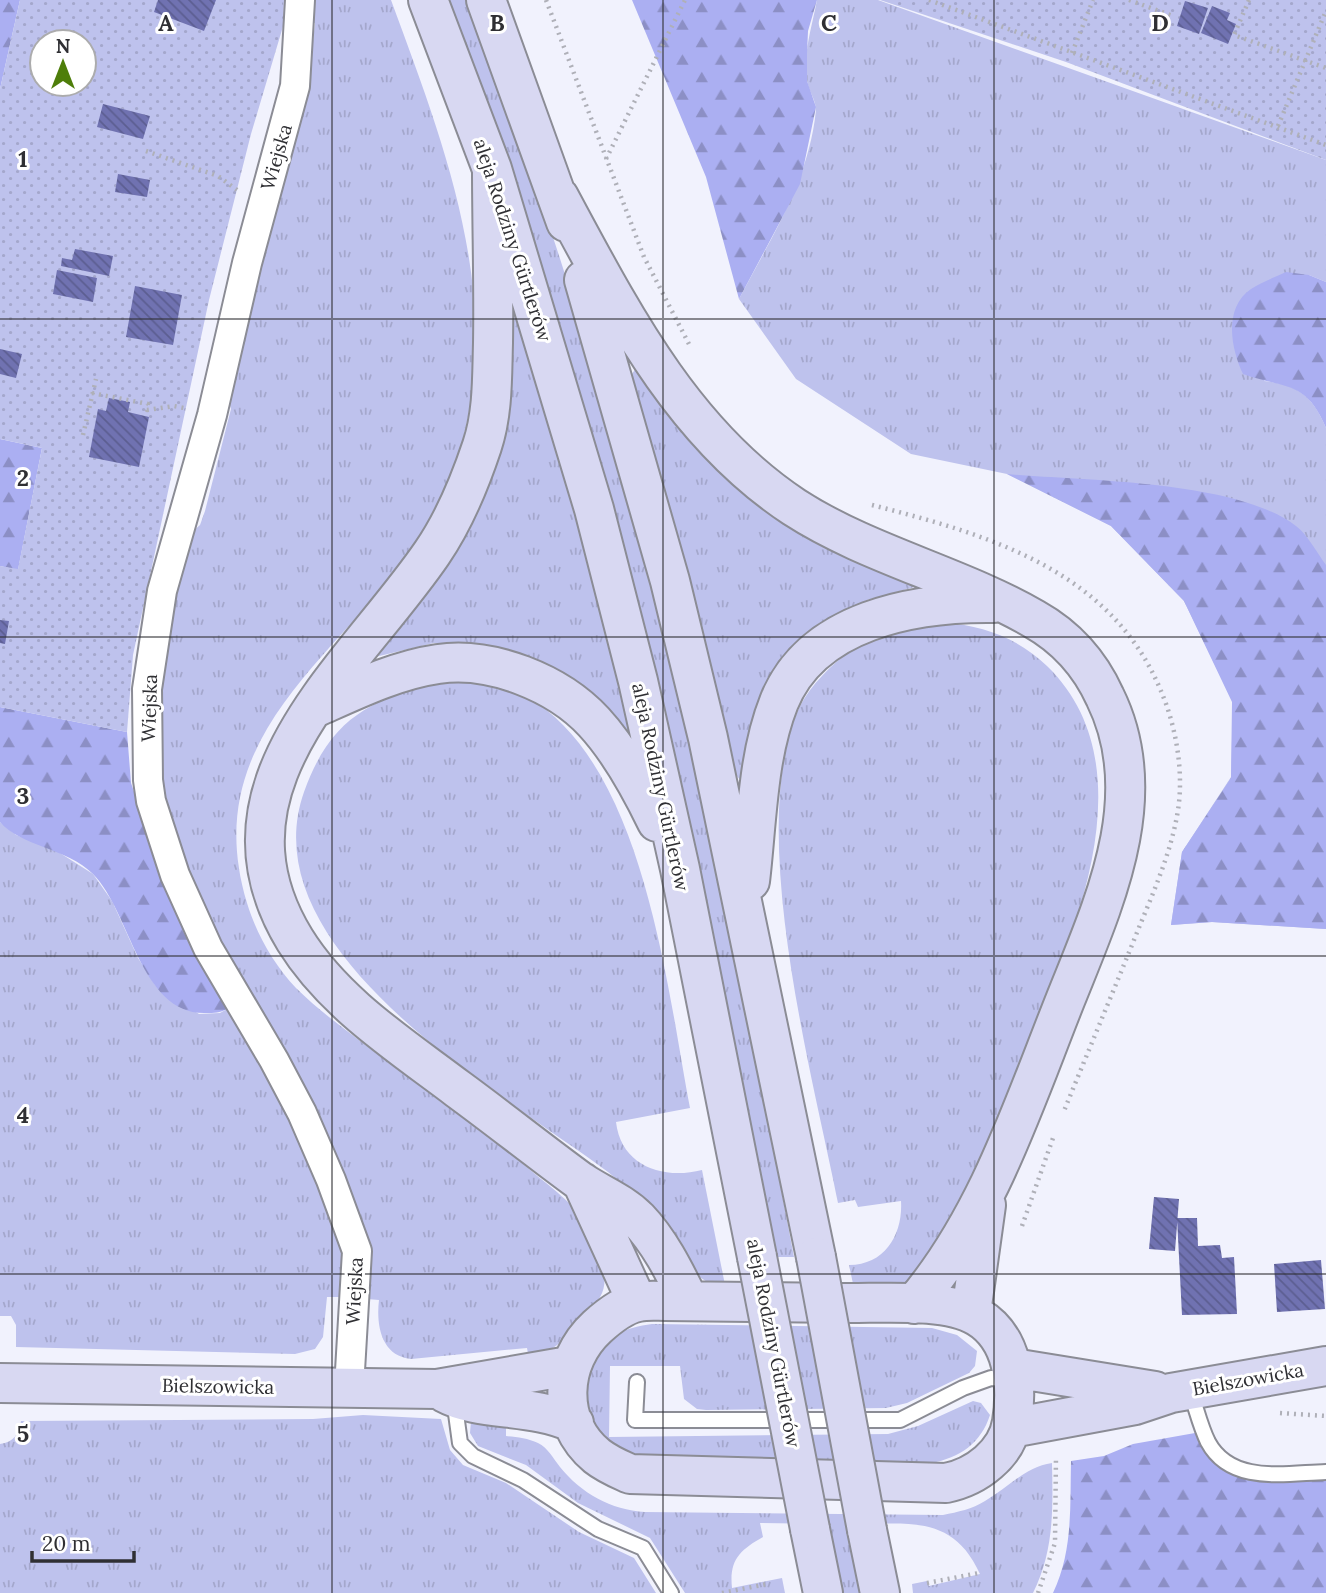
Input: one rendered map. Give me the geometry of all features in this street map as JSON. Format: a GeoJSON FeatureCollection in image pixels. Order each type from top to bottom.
{"type":"FeatureCollection","features":[{"type":"Feature","properties":{"kind":"main road","name":"aleja Rodziny Gürtlerów"},"geometry":{"type":"LineString","coordinates":[[428,0],[492,169],[592,499],[638,681],[680,869],[822,1593]]}},
{"type":"Feature","properties":{"kind":"main road"},"geometry":{"type":"LineString","coordinates":[[486,0],[559,197],[611,366],[670,581],[709,738],[816,1257],[880,1593]]}},
{"type":"Feature","properties":{"kind":"main road"},"geometry":{"type":"LineString","coordinates":[[492,169],[492,357],[490,409],[483,443],[457,508],[433,552],[285,752],[267,809],[264,847],[271,886],[287,927],[308,962],[349,1004],[582,1182],[624,1207],[639,1220],[658,1245],[689,1301]]}},
{"type":"Feature","properties":{"kind":"main road"},"geometry":{"type":"LineString","coordinates":[[559,197],[623,316],[676,394],[730,457],[794,507],[846,535],[1036,620],[1069,645],[1094,673],[1117,721],[1127,768],[1125,815],[1116,861],[1096,922],[988,1192],[943,1268],[914,1304]]}},
{"type":"Feature","properties":{"kind":"main road"},"geometry":{"type":"LineString","coordinates":[[746,915],[768,737],[779,700],[803,662],[844,630],[889,615],[960,602],[1001,603]]}},
{"type":"Feature","properties":{"kind":"main road"},"geometry":{"type":"LineString","coordinates":[[315,708],[375,681],[438,663],[492,666],[538,684],[573,704],[595,723],[651,810],[680,869]]}},
{"type":"Feature","properties":{"kind":"main road"},"geometry":{"type":"LineString","coordinates":[[582,1182],[637,1302]]}},
{"type":"Feature","properties":{"kind":"main road"},"geometry":{"type":"LineString","coordinates":[[971,1313],[988,1192]]}},
{"type":"Feature","properties":{"kind":"main road"},"geometry":{"type":"LineString","coordinates":[[689,1301],[914,1304],[971,1313],[985,1323],[997,1337],[1013,1373],[1011,1428],[998,1451],[974,1473],[957,1480],[928,1484],[644,1477],[630,1474],[601,1460],[583,1441],[566,1401],[569,1366],[594,1331],[616,1312],[637,1302],[689,1301]]}},
{"type":"Feature","properties":{"kind":"main road"},"geometry":{"type":"LineString","coordinates":[[445,1393],[569,1366]]}},
{"type":"Feature","properties":{"kind":"main road","name":"Bielszowicka"},"geometry":{"type":"LineString","coordinates":[[1180,1391],[1326,1366]]}},
{"type":"Feature","properties":{"kind":"main road"},"geometry":{"type":"LineString","coordinates":[[1013,1373],[1180,1391]]}},
{"type":"Feature","properties":{"kind":"main road","name":"Bielszowicka"},"geometry":{"type":"LineString","coordinates":[[0,1383],[349,1388],[445,1393]]}},
{"type":"Feature","properties":{"kind":"main road"},"geometry":{"type":"LineString","coordinates":[[1011,1428],[1056,1422],[1135,1405],[1180,1391]]}},
{"type":"Feature","properties":{"kind":"main road"},"geometry":{"type":"LineString","coordinates":[[445,1393],[535,1410],[574,1423]]}},
{"type":"Feature","properties":{"kind":"street","name":"Wiejska"},"geometry":{"type":"LineString","coordinates":[[300,0],[295,86],[263,201],[212,415],[163,591],[151,654],[147,728],[151,801],[175,875],[208,948],[302,1113],[331,1180],[357,1251],[349,1388]]}},
{"type":"Feature","properties":{"kind":"lane"},"geometry":{"type":"LineString","coordinates":[[637,1382],[635,1420],[900,1420],[963,1388],[1013,1373]]}},
{"type":"Feature","properties":{"kind":"lane"},"geometry":{"type":"LineString","coordinates":[[1180,1391],[1208,1442],[1219,1456],[1237,1469],[1253,1474],[1326,1472]]}},
{"type":"Feature","properties":{"kind":"lane"},"geometry":{"type":"LineString","coordinates":[[445,1393],[460,1443],[473,1456],[523,1480],[598,1529],[643,1548],[671,1593]]}},
{"type":"Feature","properties":{"kind":"path"},"geometry":{"type":"LineString","coordinates":[[546,0],[644,257],[694,353]]}},
{"type":"Feature","properties":{"kind":"path"},"geometry":{"type":"LineString","coordinates":[[605,160],[685,0]]}},
{"type":"Feature","properties":{"kind":"path"},"geometry":{"type":"LineString","coordinates":[[929,0],[1326,145]]}},
{"type":"Feature","properties":{"kind":"path"},"geometry":{"type":"LineString","coordinates":[[1072,53],[1093,0]]}},
{"type":"Feature","properties":{"kind":"path"},"geometry":{"type":"LineString","coordinates":[[1129,0],[1173,16]]}},
{"type":"Feature","properties":{"kind":"path"},"geometry":{"type":"LineString","coordinates":[[1249,0],[1234,35],[1326,68]]}},
{"type":"Feature","properties":{"kind":"path"},"geometry":{"type":"LineString","coordinates":[[1278,126],[1326,11]]}},
{"type":"Feature","properties":{"kind":"path"},"geometry":{"type":"LineString","coordinates":[[146,151],[218,176],[231,187],[263,201]]}},
{"type":"Feature","properties":{"kind":"path"},"geometry":{"type":"LineString","coordinates":[[83,435],[96,379]]}},
{"type":"Feature","properties":{"kind":"path"},"geometry":{"type":"LineString","coordinates":[[92,393],[148,404],[147,410],[174,406],[212,415]]}},
{"type":"Feature","properties":{"kind":"path"},"geometry":{"type":"LineString","coordinates":[[866,503],[974,533],[1028,557],[1080,585],[1125,626],[1149,660],[1166,702],[1174,729],[1178,808],[1166,861],[1061,1120]]}},
{"type":"Feature","properties":{"kind":"path"},"geometry":{"type":"LineString","coordinates":[[1019,1238],[1055,1133]]}},
{"type":"Feature","properties":{"kind":"path"},"geometry":{"type":"LineString","coordinates":[[1038,1593],[1055,1543],[1056,1422]]}},
{"type":"Feature","properties":{"kind":"path"},"geometry":{"type":"LineString","coordinates":[[928,1583],[979,1573]]}},
{"type":"Feature","properties":{"kind":"path"},"geometry":{"type":"LineString","coordinates":[[722,1593],[767,1584]]}},
{"type":"Feature","properties":{"kind":"green space"},"geometry":{"type":"Polygon","coordinates":[[[0,0],[20,0],[0,89],[0,0]]]}},
{"type":"Feature","properties":{"kind":"green space"},"geometry":{"type":"Polygon","coordinates":[[[20,0],[283,0],[284,23],[251,134],[209,300],[133,655],[127,732],[0,707],[0,566],[18,569],[42,448],[0,439],[0,89],[20,0]]]}},
{"type":"Feature","properties":{"kind":"green space"},"geometry":{"type":"Polygon","coordinates":[[[283,0],[391,0],[429,106],[461,215],[471,270],[475,326],[473,382],[459,454],[441,501],[425,531],[374,598],[307,673],[278,712],[255,753],[240,797],[237,847],[247,903],[255,926],[273,959],[296,988],[343,1028],[510,1153],[569,1203],[588,1226],[603,1270],[604,1285],[599,1299],[567,1336],[546,1352],[529,1359],[527,1348],[411,1359],[401,1357],[387,1346],[380,1329],[379,1300],[367,1299],[371,1251],[361,1224],[196,898],[167,812],[157,724],[165,626],[191,533],[200,525],[205,511],[231,409],[226,393],[309,76],[315,23],[284,23],[283,0]]]}},
{"type":"Feature","properties":{"kind":"green space"},"geometry":{"type":"Polygon","coordinates":[[[447,0],[469,0],[500,83],[585,337],[634,508],[709,824],[794,1257],[773,1257],[608,491],[538,254],[447,0]]]}},
{"type":"Feature","properties":{"kind":"green space"},"geometry":{"type":"Polygon","coordinates":[[[632,0],[817,0],[808,31],[807,54],[807,81],[816,107],[800,184],[739,299],[706,177],[632,0]]]}},
{"type":"Feature","properties":{"kind":"green space"},"geometry":{"type":"Polygon","coordinates":[[[817,0],[878,0],[1326,160],[1326,282],[1309,275],[1264,381],[1286,385],[1302,394],[1315,407],[1326,428],[1326,929],[1212,922],[1171,925],[1182,852],[1231,777],[1233,702],[1184,601],[1111,526],[1007,474],[911,454],[796,379],[739,299],[776,231],[806,160],[816,110],[808,84],[806,59],[817,0]]]}},
{"type":"Feature","properties":{"kind":"green space"},"geometry":{"type":"Polygon","coordinates":[[[880,0],[1326,0],[1326,160],[1066,62],[880,0]]]}},
{"type":"Feature","properties":{"kind":"green space"},"geometry":{"type":"Polygon","coordinates":[[[1286,272],[1309,275],[1326,282],[1326,428],[1310,401],[1302,394],[1282,385],[1243,374],[1235,353],[1233,318],[1242,297],[1255,286],[1286,272]]]}},
{"type":"Feature","properties":{"kind":"green space"},"geometry":{"type":"Polygon","coordinates":[[[513,306],[548,405],[635,742],[539,662],[515,652],[473,644],[434,643],[375,657],[427,588],[510,307],[513,306]]]}},
{"type":"Feature","properties":{"kind":"green space"},"geometry":{"type":"Polygon","coordinates":[[[636,368],[696,448],[751,499],[809,532],[922,585],[867,600],[828,622],[741,781],[736,775],[682,553],[632,374],[636,368]]]}},
{"type":"Feature","properties":{"kind":"green space"},"geometry":{"type":"Polygon","coordinates":[[[0,439],[42,448],[18,570],[0,566],[0,439]]]}},
{"type":"Feature","properties":{"kind":"green space"},"geometry":{"type":"Polygon","coordinates":[[[1007,474],[1158,485],[1237,499],[1270,511],[1296,526],[1312,544],[1326,565],[1326,929],[1212,922],[1171,925],[1182,852],[1231,778],[1232,702],[1184,601],[1111,526],[1007,474]]]}},
{"type":"Feature","properties":{"kind":"green space"},"geometry":{"type":"Polygon","coordinates":[[[945,623],[987,630],[1025,648],[1047,666],[1070,693],[1085,723],[1094,755],[1098,788],[1097,822],[1085,890],[1075,923],[957,1218],[913,1283],[855,1293],[849,1265],[873,1260],[890,1245],[899,1224],[901,1201],[858,1207],[855,1200],[838,1203],[800,1021],[789,951],[781,882],[779,816],[785,756],[800,706],[822,676],[843,657],[861,644],[883,635],[945,623]]]}},
{"type":"Feature","properties":{"kind":"green space"},"geometry":{"type":"Polygon","coordinates":[[[439,680],[484,683],[527,697],[567,729],[599,772],[624,824],[644,882],[659,943],[690,1108],[616,1122],[626,1149],[646,1166],[673,1173],[702,1170],[726,1290],[708,1282],[677,1255],[623,1185],[608,1172],[451,1060],[396,1013],[348,962],[313,908],[297,851],[304,792],[315,767],[340,729],[355,716],[392,696],[439,680]]]}},
{"type":"Feature","properties":{"kind":"green space"},"geometry":{"type":"Polygon","coordinates":[[[0,707],[127,732],[131,783],[166,885],[202,966],[227,1009],[209,1013],[184,1009],[166,997],[151,980],[106,891],[93,874],[70,858],[19,837],[0,822],[0,707]]]}},
{"type":"Feature","properties":{"kind":"green space"},"geometry":{"type":"Polygon","coordinates":[[[0,822],[16,835],[52,848],[93,874],[112,901],[138,958],[155,985],[199,1014],[220,1013],[227,1009],[291,1112],[344,1238],[343,1297],[327,1297],[323,1337],[315,1349],[295,1354],[16,1347],[16,1325],[11,1316],[0,1316],[0,822]]]}},
{"type":"Feature","properties":{"kind":"green space"},"geometry":{"type":"Polygon","coordinates":[[[652,1324],[932,1328],[957,1335],[977,1351],[975,1366],[969,1373],[907,1403],[886,1408],[697,1409],[684,1399],[680,1366],[610,1366],[609,1437],[888,1434],[918,1426],[973,1401],[981,1403],[990,1415],[981,1434],[968,1448],[931,1463],[682,1462],[643,1459],[614,1447],[601,1434],[592,1418],[588,1382],[602,1348],[616,1335],[652,1324]]]}},
{"type":"Feature","properties":{"kind":"green space"},"geometry":{"type":"Polygon","coordinates":[[[363,1415],[441,1419],[450,1450],[463,1465],[506,1483],[579,1532],[634,1558],[656,1593],[0,1593],[0,1444],[15,1437],[21,1421],[313,1419],[363,1415]]]}},
{"type":"Feature","properties":{"kind":"green space"},"geometry":{"type":"Polygon","coordinates":[[[471,1421],[506,1426],[506,1436],[542,1445],[568,1476],[587,1492],[620,1508],[645,1512],[943,1515],[980,1504],[1025,1473],[1052,1463],[1049,1546],[1033,1593],[913,1593],[912,1584],[927,1581],[929,1586],[980,1574],[969,1554],[956,1540],[941,1531],[907,1524],[847,1524],[860,1593],[839,1593],[826,1524],[760,1523],[763,1537],[742,1551],[734,1563],[732,1588],[782,1578],[785,1593],[685,1593],[650,1538],[578,1503],[526,1465],[478,1446],[470,1433],[471,1421]]]}},
{"type":"Feature","properties":{"kind":"green space"},"geometry":{"type":"Polygon","coordinates":[[[1195,1433],[1205,1452],[1218,1465],[1233,1474],[1268,1481],[1326,1480],[1326,1593],[1053,1593],[1067,1545],[1071,1461],[1104,1456],[1133,1444],[1195,1433]]]}},
{"type":"Feature","properties":{"kind":"building"},"geometry":{"type":"Polygon","coordinates":[[[158,0],[216,0],[204,31],[154,12],[158,0]]]}},
{"type":"Feature","properties":{"kind":"building"},"geometry":{"type":"Polygon","coordinates":[[[1185,1],[1208,8],[1199,34],[1177,26],[1185,1]]]}},
{"type":"Feature","properties":{"kind":"building"},"geometry":{"type":"Polygon","coordinates":[[[1212,6],[1230,13],[1227,20],[1236,24],[1228,44],[1201,33],[1212,6]]]}},
{"type":"Feature","properties":{"kind":"building"},"geometry":{"type":"Polygon","coordinates":[[[103,104],[150,116],[143,139],[97,127],[103,104]]]}},
{"type":"Feature","properties":{"kind":"building"},"geometry":{"type":"Polygon","coordinates":[[[118,174],[150,180],[147,197],[115,192],[118,174]]]}},
{"type":"Feature","properties":{"kind":"building"},"geometry":{"type":"Polygon","coordinates":[[[75,249],[113,256],[109,276],[61,266],[62,258],[72,260],[75,249]]]}},
{"type":"Feature","properties":{"kind":"building"},"geometry":{"type":"Polygon","coordinates":[[[57,270],[97,278],[93,302],[53,294],[57,270]]]}},
{"type":"Feature","properties":{"kind":"building"},"geometry":{"type":"Polygon","coordinates":[[[135,286],[182,295],[173,345],[126,337],[135,286]]]}},
{"type":"Feature","properties":{"kind":"building"},"geometry":{"type":"Polygon","coordinates":[[[0,349],[22,354],[16,378],[0,374],[0,349]]]}},
{"type":"Feature","properties":{"kind":"building"},"geometry":{"type":"Polygon","coordinates":[[[109,398],[130,402],[128,412],[149,417],[139,467],[89,457],[98,409],[106,411],[109,398]]]}},
{"type":"Feature","properties":{"kind":"building"},"geometry":{"type":"Polygon","coordinates":[[[0,620],[9,621],[5,644],[0,643],[0,620]]]}},
{"type":"Feature","properties":{"kind":"building"},"geometry":{"type":"Polygon","coordinates":[[[1154,1197],[1179,1199],[1175,1251],[1149,1249],[1154,1197]]]}},
{"type":"Feature","properties":{"kind":"building"},"geometry":{"type":"Polygon","coordinates":[[[1177,1218],[1197,1218],[1198,1246],[1220,1245],[1222,1258],[1234,1257],[1237,1314],[1182,1315],[1177,1218]]]}},
{"type":"Feature","properties":{"kind":"building"},"geometry":{"type":"Polygon","coordinates":[[[1321,1260],[1325,1309],[1277,1312],[1274,1264],[1321,1260]]]}}]}
